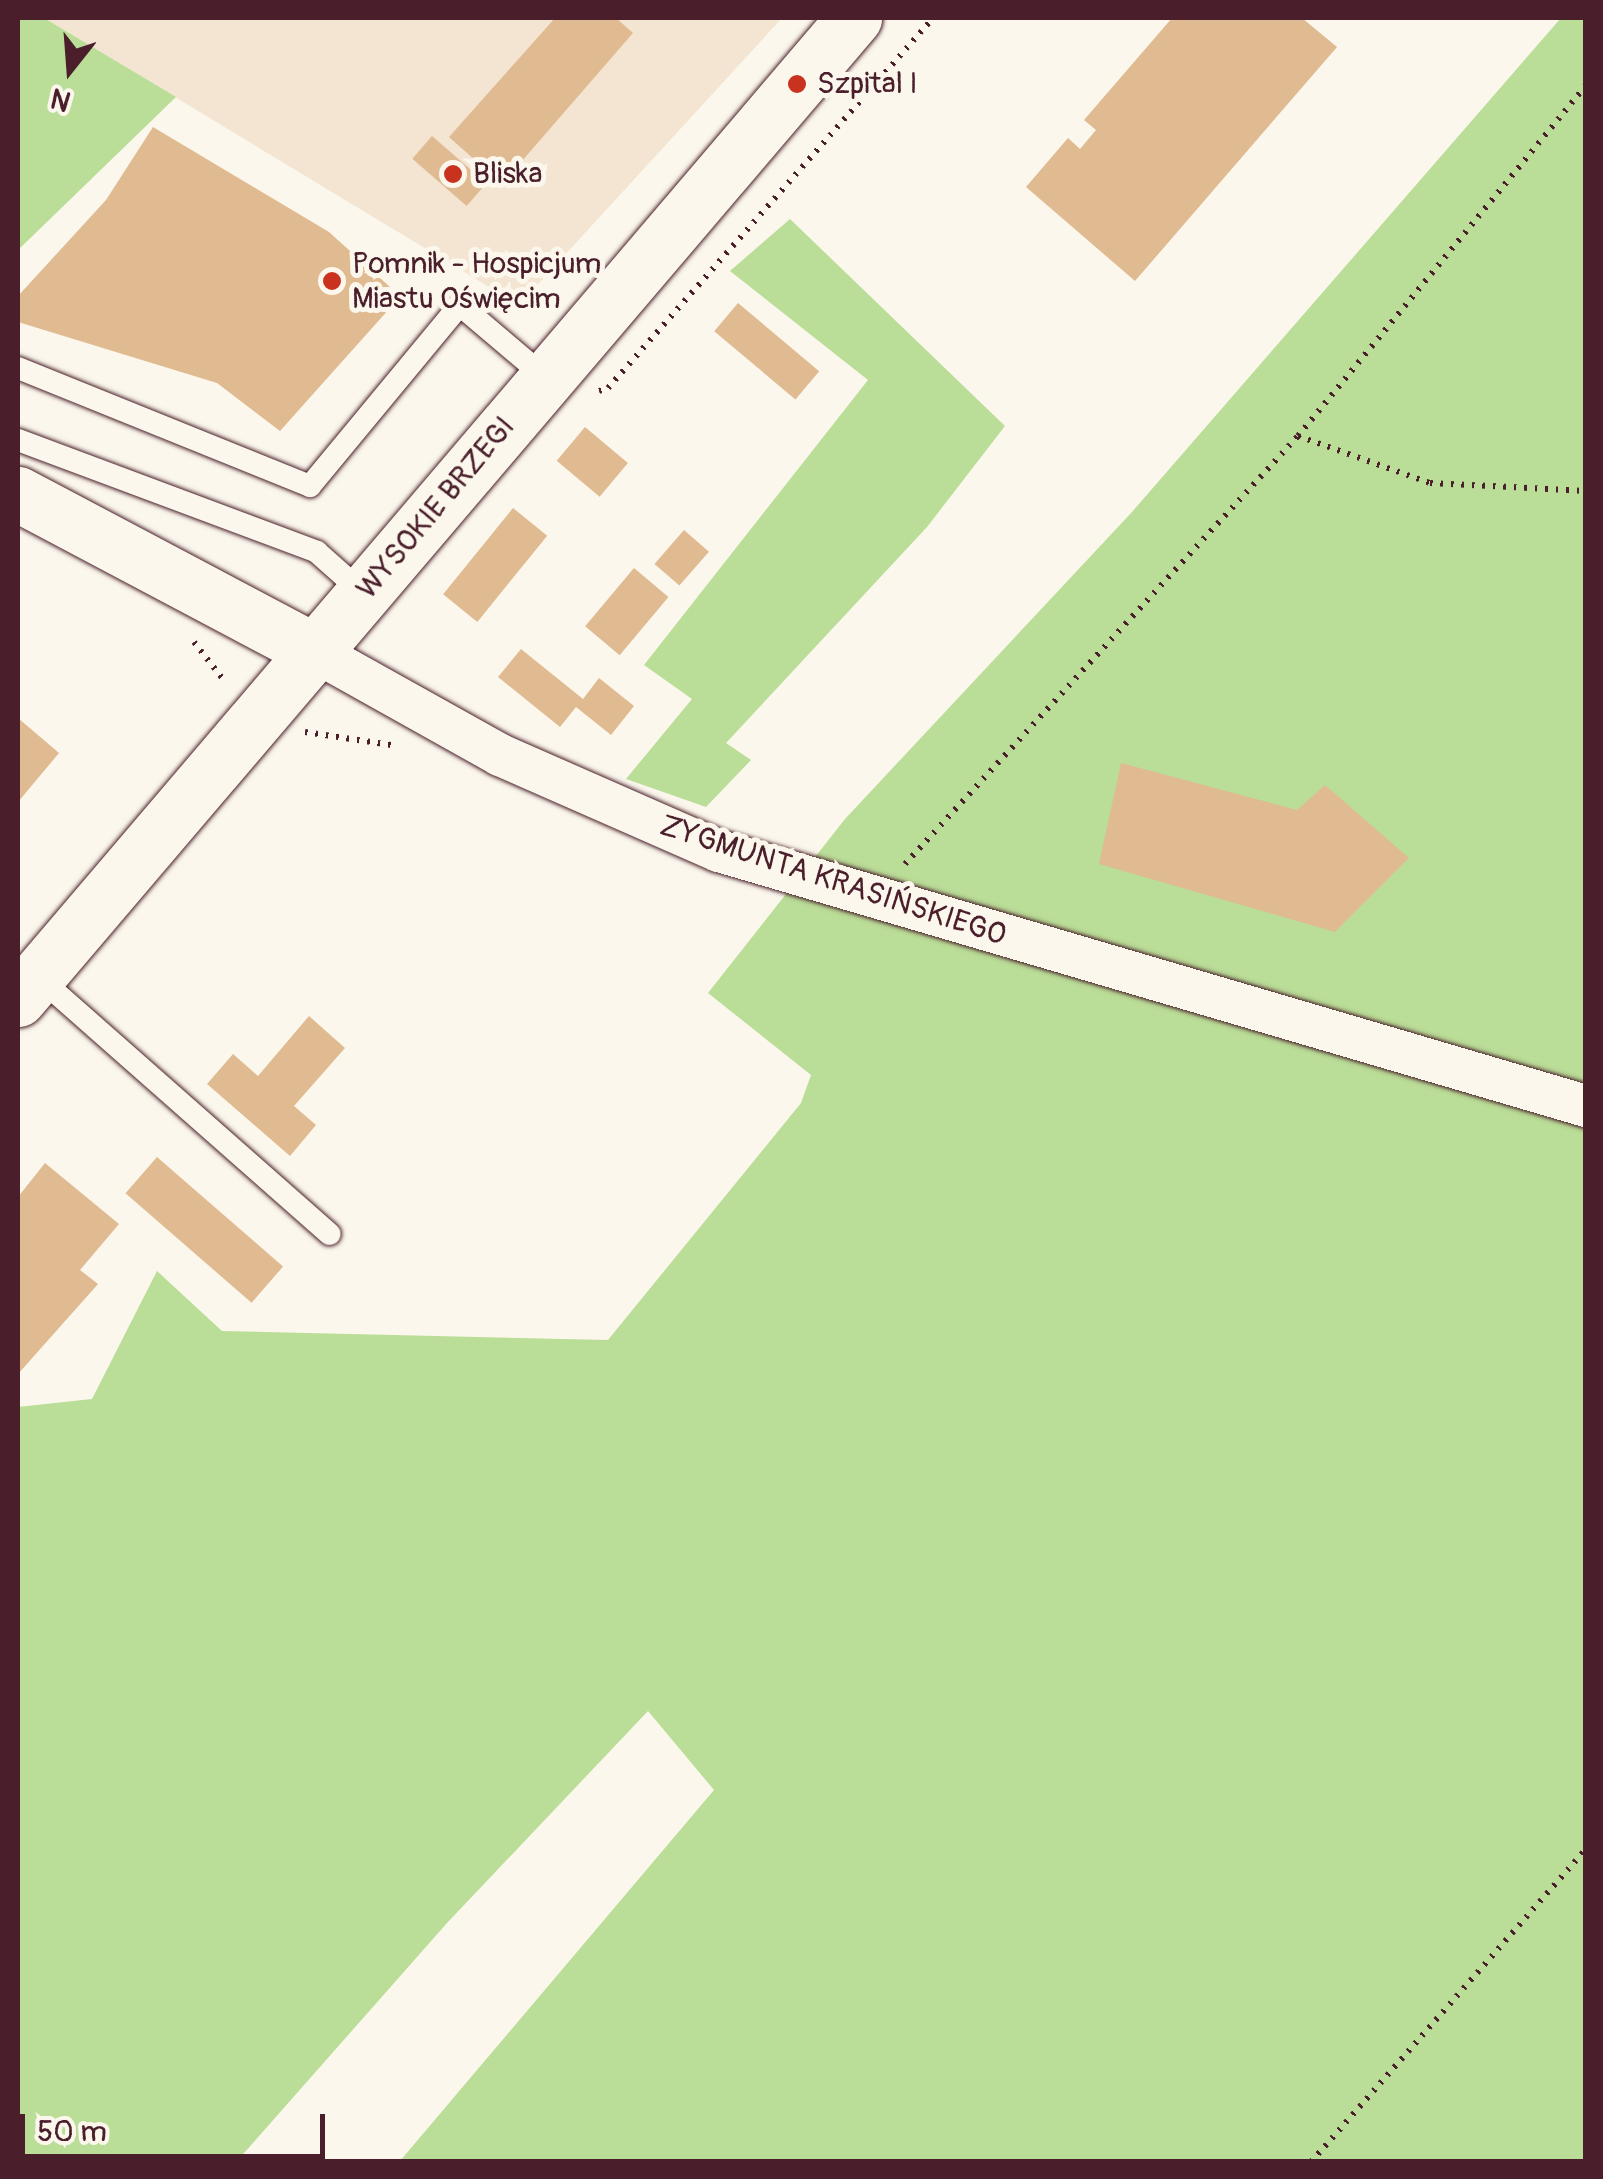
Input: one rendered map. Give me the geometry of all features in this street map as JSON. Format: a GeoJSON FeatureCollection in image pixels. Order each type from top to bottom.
{"type":"FeatureCollection","features":[{"type":"Feature","properties":{"kind":"street","name":"WYSOKIE BRZEGI"},"geometry":{"type":"LineString","coordinates":[[27,987],[854,18]]}},
{"type":"Feature","properties":{"kind":"street","name":"ZYGMUNTA KRASIŃSKIEGO"},"geometry":{"type":"LineString","coordinates":[[18,494],[314,650],[500,755],[718,851],[1586,1106]]}},
{"type":"Feature","properties":{"kind":"lane"},"geometry":{"type":"LineString","coordinates":[[18,368],[310,486],[460,305],[537,390]]}},
{"type":"Feature","properties":{"kind":"lane"},"geometry":{"type":"LineString","coordinates":[[18,440],[317,552],[362,593]]}},
{"type":"Feature","properties":{"kind":"lane"},"geometry":{"type":"LineString","coordinates":[[27,987],[330,1234]]}},
{"type":"Feature","properties":{"kind":"path"},"geometry":{"type":"LineString","coordinates":[[537,390],[560,407],[608,388],[933,18]]}},
{"type":"Feature","properties":{"kind":"path"},"geometry":{"type":"LineString","coordinates":[[887,903],[897,874],[1298,436],[1586,86]]}},
{"type":"Feature","properties":{"kind":"path"},"geometry":{"type":"LineString","coordinates":[[1298,436],[1430,482],[1586,491]]}},
{"type":"Feature","properties":{"kind":"path"},"geometry":{"type":"LineString","coordinates":[[1311,2162],[1586,1849]]}},
{"type":"Feature","properties":{"kind":"shaded area"},"geometry":{"type":"Polygon","coordinates":[[[44,18],[782,18],[519,305],[44,18]]]}},
{"type":"Feature","properties":{"kind":"green space"},"geometry":{"type":"Polygon","coordinates":[[[18,18],[44,18],[176,97],[18,250],[18,18]]]}},
{"type":"Feature","properties":{"kind":"green space"},"geometry":{"type":"Polygon","coordinates":[[[1561,18],[1585,18],[1585,2161],[400,2161],[714,1790],[648,1711],[447,1923],[237,2161],[18,2162],[18,1407],[92,1399],[157,1271],[222,1331],[608,1340],[801,1103],[811,1075],[708,993],[845,819],[1132,512],[1561,18]]]}},
{"type":"Feature","properties":{"kind":"green space"},"geometry":{"type":"Polygon","coordinates":[[[790,219],[1005,426],[927,527],[726,743],[751,760],[706,807],[626,779],[692,699],[644,665],[868,380],[730,271],[790,219]]]}},
{"type":"Feature","properties":{"kind":"building"},"geometry":{"type":"Polygon","coordinates":[[[555,18],[616,18],[633,33],[502,184],[449,137],[555,18]]]}},
{"type":"Feature","properties":{"kind":"building"},"geometry":{"type":"Polygon","coordinates":[[[1172,18],[1302,18],[1337,47],[1135,281],[1026,187],[1068,138],[1080,149],[1096,130],[1084,120],[1172,18]]]}},
{"type":"Feature","properties":{"kind":"building","name":"Pomnik - Hospicjum Miastu Oświęcim"},"geometry":{"type":"Polygon","coordinates":[[[153,127],[329,232],[390,287],[390,308],[280,431],[217,383],[18,322],[18,296],[106,200],[153,127]]]}},
{"type":"Feature","properties":{"kind":"building"},"geometry":{"type":"Polygon","coordinates":[[[432,136],[486,183],[467,206],[412,159],[432,136]]]}},
{"type":"Feature","properties":{"kind":"building"},"geometry":{"type":"Polygon","coordinates":[[[738,303],[819,371],[795,399],[714,331],[738,303]]]}},
{"type":"Feature","properties":{"kind":"building"},"geometry":{"type":"Polygon","coordinates":[[[585,427],[628,463],[600,497],[557,461],[585,427]]]}},
{"type":"Feature","properties":{"kind":"building"},"geometry":{"type":"Polygon","coordinates":[[[513,508],[547,536],[477,622],[443,594],[513,508]]]}},
{"type":"Feature","properties":{"kind":"building"},"geometry":{"type":"Polygon","coordinates":[[[684,530],[709,552],[679,586],[654,564],[684,530]]]}},
{"type":"Feature","properties":{"kind":"building"},"geometry":{"type":"Polygon","coordinates":[[[634,568],[668,597],[620,655],[585,626],[634,568]]]}},
{"type":"Feature","properties":{"kind":"building"},"geometry":{"type":"Polygon","coordinates":[[[521,649],[583,699],[599,678],[634,706],[611,735],[576,707],[560,727],[498,677],[521,649]]]}},
{"type":"Feature","properties":{"kind":"building"},"geometry":{"type":"Polygon","coordinates":[[[18,718],[59,753],[18,802],[18,718]]]}},
{"type":"Feature","properties":{"kind":"building"},"geometry":{"type":"Polygon","coordinates":[[[1121,763],[1297,810],[1325,785],[1409,858],[1335,932],[1099,864],[1121,763]]]}},
{"type":"Feature","properties":{"kind":"building"},"geometry":{"type":"Polygon","coordinates":[[[309,1016],[345,1048],[294,1106],[316,1125],[290,1156],[207,1084],[233,1054],[258,1076],[309,1016]]]}},
{"type":"Feature","properties":{"kind":"building"},"geometry":{"type":"Polygon","coordinates":[[[157,1157],[283,1267],[252,1303],[126,1193],[157,1157]]]}},
{"type":"Feature","properties":{"kind":"building"},"geometry":{"type":"Polygon","coordinates":[[[45,1163],[119,1224],[80,1270],[98,1284],[18,1374],[18,1197],[45,1163]]]}},
{"type":"Feature","properties":{"kind":"place","name":"Szpital I"},"geometry":{"type":"Point","coordinates":[797,84]}},
{"type":"Feature","properties":{"kind":"place","name":"Bliska"},"geometry":{"type":"Point","coordinates":[453,174]}},
{"type":"Feature","properties":{"kind":"place","name":"Pomnik - Hospicjum Miastu Oświęcim"},"geometry":{"type":"Point","coordinates":[332,281]}}]}
